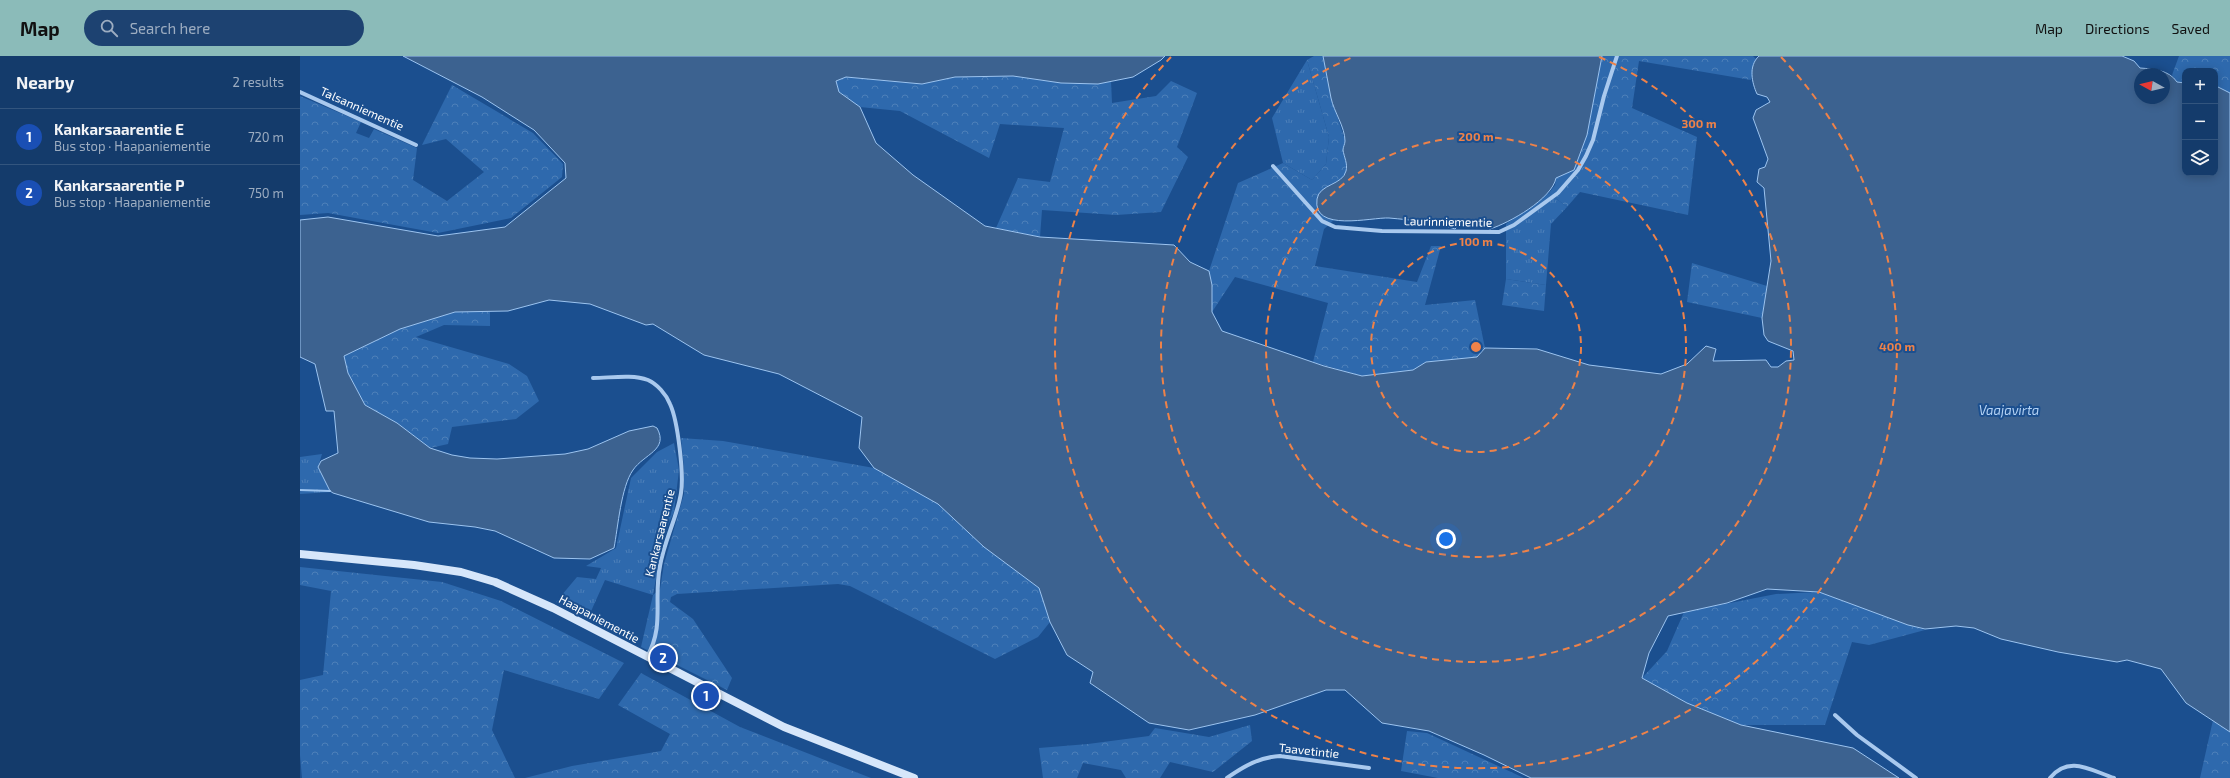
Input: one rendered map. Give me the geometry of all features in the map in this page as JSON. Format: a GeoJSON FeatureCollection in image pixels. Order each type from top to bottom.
{"type":"FeatureCollection","features":[{"type":"Feature","properties":{"kind":"street","name":"Laurinniementie"},"geometry":{"type":"LineString","coordinates":[[1273,166],[1322,220],[1335,227],[1382,230],[1499,232],[1514,225],[1558,193],[1578,170],[1593,140],[1604,96],[1617,56]]}},
{"type":"Feature","properties":{"kind":"street","name":"Talsanniementie"},"geometry":{"type":"LineString","coordinates":[[300,92],[416,145]]}},
{"type":"Feature","properties":{"kind":"street","name":"Kankarsaarentie"},"geometry":{"type":"LineString","coordinates":[[593,378],[634,378],[652,382],[667,399],[673,416],[682,469],[682,489],[660,565],[657,587],[658,627],[646,657]]}},
{"type":"Feature","properties":{"kind":"street","name":"Haapaniementie"},"geometry":{"type":"LineString","coordinates":[[300,554],[414,564],[478,576],[529,596],[784,727],[914,778]]}},
{"type":"Feature","properties":{"kind":"street"},"geometry":{"type":"LineString","coordinates":[[1835,715],[1857,735],[1916,778]]}},
{"type":"Feature","properties":{"kind":"street","name":"Taavetintie"},"geometry":{"type":"LineString","coordinates":[[1227,778],[1254,761],[1274,756],[1369,768]]}},
{"type":"Feature","properties":{"kind":"street"},"geometry":{"type":"LineString","coordinates":[[2050,778],[2057,770],[2065,765],[2076,765],[2114,778]]}},
{"type":"Feature","properties":{"kind":"green space"},"geometry":{"type":"Polygon","coordinates":[[[1314,56],[1323,56],[1330,84],[1331,98],[1345,140],[1343,150],[1347,163],[1344,177],[1326,187],[1321,214],[1334,220],[1324,229],[1315,266],[1417,282],[1431,246],[1441,246],[1425,305],[1475,300],[1485,348],[1477,357],[1426,362],[1413,370],[1362,376],[1313,362],[1328,303],[1235,277],[1212,312],[1212,285],[1209,271],[1238,183],[1283,163],[1312,180],[1326,164],[1329,137],[1307,60],[1314,56]]]}},
{"type":"Feature","properties":{"kind":"green space"},"geometry":{"type":"Polygon","coordinates":[[[1602,56],[1753,56],[1756,59],[1751,80],[1639,61],[1632,108],[1697,137],[1688,215],[1580,192],[1567,207],[1549,193],[1555,185],[1556,178],[1574,170],[1587,135],[1602,56]]]}},
{"type":"Feature","properties":{"kind":"green space"},"geometry":{"type":"Polygon","coordinates":[[[2179,56],[2230,56],[2230,93],[2218,87],[2218,68],[2182,68],[2182,83],[2177,83],[2172,75],[2179,56]]]}},
{"type":"Feature","properties":{"kind":"green space"},"geometry":{"type":"Polygon","coordinates":[[[1307,60],[1329,137],[1326,164],[1312,180],[1283,163],[1272,118],[1307,60]]]}},
{"type":"Feature","properties":{"kind":"green space"},"geometry":{"type":"Polygon","coordinates":[[[1013,76],[1075,83],[1099,83],[1111,81],[1112,103],[1156,96],[1171,81],[1197,93],[1177,147],[1188,157],[1161,212],[1116,215],[1042,210],[1040,237],[996,228],[1018,178],[1050,182],[1064,128],[1000,124],[989,158],[900,111],[860,107],[839,92],[836,81],[845,77],[922,84],[955,77],[1013,76]]]}},
{"type":"Feature","properties":{"kind":"green space"},"geometry":{"type":"Polygon","coordinates":[[[452,85],[533,133],[563,164],[562,177],[511,218],[438,233],[328,213],[300,215],[300,96],[361,122],[356,133],[369,138],[374,129],[417,148],[413,180],[447,201],[484,172],[446,139],[422,145],[452,85]]]}},
{"type":"Feature","properties":{"kind":"green space"},"geometry":{"type":"Polygon","coordinates":[[[1549,193],[1567,207],[1551,224],[1546,285],[1506,279],[1506,224],[1549,193]]]}},
{"type":"Feature","properties":{"kind":"green space"},"geometry":{"type":"Polygon","coordinates":[[[1692,263],[1767,286],[1762,318],[1687,302],[1692,263]]]}},
{"type":"Feature","properties":{"kind":"green space"},"geometry":{"type":"Polygon","coordinates":[[[1506,279],[1546,285],[1544,311],[1502,305],[1506,279]]]}},
{"type":"Feature","properties":{"kind":"green space"},"geometry":{"type":"Polygon","coordinates":[[[490,311],[490,326],[444,325],[416,337],[509,364],[527,376],[539,401],[516,419],[452,427],[448,444],[430,448],[397,423],[365,405],[348,373],[344,356],[400,329],[455,312],[490,311]]]}},
{"type":"Feature","properties":{"kind":"green space"},"geometry":{"type":"Polygon","coordinates":[[[681,438],[723,441],[874,468],[938,504],[984,547],[1039,588],[1050,622],[1038,637],[995,659],[850,586],[838,584],[677,594],[671,597],[670,602],[693,619],[732,678],[727,690],[641,647],[653,595],[660,589],[664,564],[684,494],[684,468],[681,438]]]}},
{"type":"Feature","properties":{"kind":"green space"},"geometry":{"type":"Polygon","coordinates":[[[674,443],[679,470],[674,512],[664,534],[653,595],[605,580],[588,618],[556,602],[577,577],[596,579],[601,568],[586,566],[616,548],[631,478],[657,452],[674,443]]]}},
{"type":"Feature","properties":{"kind":"green space"},"geometry":{"type":"Polygon","coordinates":[[[322,454],[318,467],[331,492],[300,494],[300,457],[322,454]]]}},
{"type":"Feature","properties":{"kind":"green space"},"geometry":{"type":"Polygon","coordinates":[[[300,567],[442,582],[501,601],[624,663],[599,699],[504,670],[492,730],[515,778],[302,778],[300,755],[300,680],[323,675],[331,591],[300,585],[300,567]]]}},
{"type":"Feature","properties":{"kind":"green space"},"geometry":{"type":"Polygon","coordinates":[[[1819,592],[1925,630],[1869,645],[1852,642],[1825,725],[1741,725],[1687,703],[1642,678],[1667,651],[1684,612],[1776,594],[1819,592]]]}},
{"type":"Feature","properties":{"kind":"green space"},"geometry":{"type":"Polygon","coordinates":[[[641,673],[740,727],[871,778],[525,778],[572,766],[661,751],[670,734],[618,705],[641,673]]]}},
{"type":"Feature","properties":{"kind":"green space"},"geometry":{"type":"Polygon","coordinates":[[[2213,720],[2230,732],[2230,778],[2200,778],[2213,720]]]}},
{"type":"Feature","properties":{"kind":"green space"},"geometry":{"type":"Polygon","coordinates":[[[1250,725],[1252,741],[1213,772],[1170,762],[1160,778],[1126,778],[1121,770],[1083,763],[1077,778],[1043,778],[1039,748],[1088,744],[1149,736],[1155,728],[1209,737],[1250,725]]]}},
{"type":"Feature","properties":{"kind":"green space"},"geometry":{"type":"Polygon","coordinates":[[[1407,731],[1427,733],[1524,778],[1438,778],[1401,771],[1407,731]]]}},
{"type":"Feature","properties":{"kind":"water","name":"Vaajavirta"},"geometry":{"type":"Polygon","coordinates":[[[403,56],[1165,56],[1133,77],[1098,84],[1061,83],[1013,76],[955,77],[922,84],[846,77],[836,81],[839,92],[860,107],[876,143],[913,175],[985,226],[1040,237],[1174,245],[1190,262],[1209,271],[1212,285],[1212,312],[1222,331],[1324,366],[1362,376],[1413,370],[1426,362],[1477,357],[1485,348],[1537,349],[1589,365],[1661,374],[1687,364],[1706,346],[1716,349],[1713,361],[1766,360],[1771,367],[1778,367],[1786,361],[1794,360],[1793,351],[1768,341],[1764,335],[1762,318],[1771,261],[1764,188],[1757,182],[1759,169],[1765,167],[1768,159],[1753,118],[1756,110],[1770,102],[1767,97],[1757,94],[1754,85],[1752,70],[1753,65],[1759,56],[2122,56],[2134,61],[2140,68],[2134,68],[2134,104],[2170,104],[2170,75],[2177,82],[2182,83],[2182,176],[2218,176],[2218,87],[2230,93],[2230,732],[2186,703],[2161,669],[2127,660],[2117,662],[2058,652],[2001,639],[1974,628],[1956,626],[1925,629],[1908,625],[1819,592],[1767,589],[1727,603],[1668,616],[1649,653],[1642,678],[1687,703],[1741,725],[1853,748],[1899,778],[1531,778],[1484,755],[1429,731],[1382,723],[1345,690],[1326,690],[1255,715],[1189,730],[1149,723],[1090,683],[1093,672],[1067,655],[1050,622],[1039,588],[984,547],[938,504],[874,468],[859,448],[862,417],[779,374],[704,355],[653,324],[646,325],[590,304],[549,300],[508,311],[455,312],[400,329],[344,356],[348,373],[365,405],[397,423],[430,448],[452,455],[470,458],[497,459],[565,454],[588,449],[629,431],[653,426],[657,428],[660,435],[658,447],[633,470],[629,477],[620,508],[614,548],[590,559],[554,558],[495,531],[475,527],[429,522],[333,493],[330,491],[318,467],[321,461],[338,453],[334,411],[326,411],[315,364],[300,357],[300,220],[328,217],[438,236],[505,227],[566,178],[565,163],[534,130],[482,97],[403,56]]]}},
{"type":"Feature","properties":{"kind":"water"},"geometry":{"type":"Polygon","coordinates":[[[1323,56],[1602,56],[1587,135],[1574,170],[1556,178],[1553,186],[1547,194],[1529,209],[1498,226],[1490,229],[1480,224],[1469,223],[1466,227],[1458,226],[1455,229],[1431,223],[1389,218],[1357,221],[1333,220],[1324,216],[1318,210],[1317,199],[1319,194],[1326,187],[1344,176],[1346,171],[1343,150],[1345,136],[1334,109],[1323,56]]]}},
{"type":"Feature","properties":{"kind":"waterway"},"geometry":{"type":"LineString","coordinates":[[300,490],[330,491]]}},
{"type":"Feature","properties":{"kind":"place","name":"Kankarsaarentie P"},"geometry":{"type":"Point","coordinates":[663,658]}},
{"type":"Feature","properties":{"kind":"place","name":"Kankarsaarentie E"},"geometry":{"type":"Point","coordinates":[706,696]}}]}
